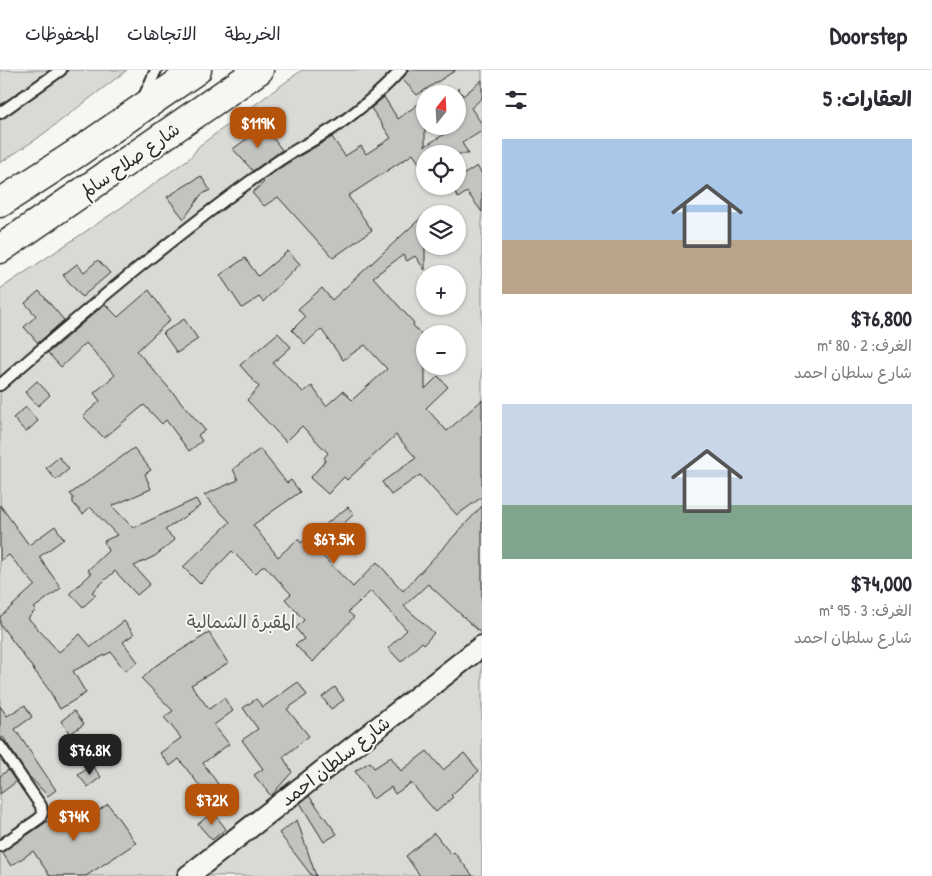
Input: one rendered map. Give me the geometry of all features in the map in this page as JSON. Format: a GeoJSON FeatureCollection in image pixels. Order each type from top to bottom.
{"type":"FeatureCollection","features":[{"type":"Feature","properties":{"kind":"highway","name":"شارع صلاح سالم"},"geometry":{"type":"LineString","coordinates":[[0,203],[197,70]]}},
{"type":"Feature","properties":{"kind":"highway","name":"شارع صلاح سالم"},"geometry":{"type":"LineString","coordinates":[[0,249],[259,70]]}},
{"type":"Feature","properties":{"kind":"street","name":"شارع سلطان احمد"},"geometry":{"type":"LineString","coordinates":[[188,876],[482,646]]}},
{"type":"Feature","properties":{"kind":"lane"},"geometry":{"type":"LineString","coordinates":[[0,113],[61,70]]}},
{"type":"Feature","properties":{"kind":"lane"},"geometry":{"type":"LineString","coordinates":[[138,111],[144,93],[156,70]]}},
{"type":"Feature","properties":{"kind":"lane"},"geometry":{"type":"LineString","coordinates":[[0,385],[54,338],[180,235],[275,163],[338,125],[390,82],[401,70]]}},
{"type":"Feature","properties":{"kind":"lane"},"geometry":{"type":"LineString","coordinates":[[0,746],[41,806],[42,813],[40,818],[0,846]]}},
{"type":"Feature","properties":{"kind":"green space"},"geometry":{"type":"Polygon","coordinates":[[[0,70],[127,70],[38,138],[0,163],[0,70]]]}},
{"type":"Feature","properties":{"kind":"green space","name":"المقبرة الشمالية"},"geometry":{"type":"Polygon","coordinates":[[[302,70],[482,70],[482,876],[0,876],[0,289],[125,205],[191,157],[199,146],[302,70]]]}},
{"type":"Feature","properties":{"kind":"building"},"geometry":{"type":"Polygon","coordinates":[[[408,70],[456,70],[433,85],[416,85],[416,94],[402,79],[408,70]]]}},
{"type":"Feature","properties":{"kind":"building"},"geometry":{"type":"Polygon","coordinates":[[[482,80],[482,98],[471,108],[482,124],[482,131],[462,143],[463,145],[427,145],[443,135],[466,135],[466,93],[482,80]]]}},
{"type":"Feature","properties":{"kind":"building"},"geometry":{"type":"Polygon","coordinates":[[[384,97],[398,119],[416,106],[416,135],[425,135],[425,145],[416,145],[416,158],[413,154],[348,196],[372,230],[333,258],[278,197],[264,206],[252,193],[264,182],[262,181],[286,164],[332,137],[345,156],[361,146],[366,154],[391,138],[371,108],[384,97]]]}},
{"type":"Feature","properties":{"kind":"building"},"geometry":{"type":"Polygon","coordinates":[[[264,126],[282,150],[253,171],[233,149],[264,126]]]}},
{"type":"Feature","properties":{"kind":"building"},"geometry":{"type":"Polygon","coordinates":[[[477,166],[482,174],[482,212],[466,193],[466,173],[477,166]]]}},
{"type":"Feature","properties":{"kind":"building"},"geometry":{"type":"Polygon","coordinates":[[[201,176],[210,190],[201,195],[184,219],[167,197],[201,176]]]}},
{"type":"Feature","properties":{"kind":"building"},"geometry":{"type":"Polygon","coordinates":[[[416,222],[416,255],[425,255],[425,265],[421,265],[415,256],[407,261],[403,255],[373,277],[414,323],[413,325],[416,328],[416,375],[425,375],[425,389],[438,376],[448,387],[426,408],[447,431],[482,400],[482,497],[457,515],[420,475],[391,495],[382,482],[416,458],[396,435],[347,480],[344,477],[328,494],[310,478],[326,460],[324,458],[328,453],[302,426],[286,442],[247,400],[259,387],[240,365],[278,333],[291,347],[273,363],[303,392],[312,386],[326,406],[343,391],[352,400],[387,369],[365,345],[343,360],[321,329],[305,344],[292,330],[305,317],[298,309],[322,288],[332,300],[416,222]]]}},
{"type":"Feature","properties":{"kind":"building"},"geometry":{"type":"Polygon","coordinates":[[[288,251],[300,264],[263,302],[259,297],[242,308],[220,275],[245,258],[258,276],[288,251]]]}},
{"type":"Feature","properties":{"kind":"building"},"geometry":{"type":"Polygon","coordinates":[[[98,260],[110,273],[82,297],[63,275],[77,264],[84,272],[98,260]]]}},
{"type":"Feature","properties":{"kind":"building"},"geometry":{"type":"Polygon","coordinates":[[[149,290],[170,320],[137,351],[205,430],[198,435],[202,441],[189,451],[166,420],[162,424],[144,405],[104,438],[83,416],[100,401],[94,393],[115,375],[86,343],[61,367],[48,353],[105,304],[118,317],[149,290]]]}},
{"type":"Feature","properties":{"kind":"building"},"geometry":{"type":"Polygon","coordinates":[[[39,291],[64,320],[38,343],[24,327],[36,316],[25,303],[39,291]]]}},
{"type":"Feature","properties":{"kind":"building"},"geometry":{"type":"Polygon","coordinates":[[[184,319],[198,339],[177,353],[163,333],[184,319]]]}},
{"type":"Feature","properties":{"kind":"building"},"geometry":{"type":"Polygon","coordinates":[[[37,381],[50,395],[38,406],[25,392],[37,381]]]}},
{"type":"Feature","properties":{"kind":"building"},"geometry":{"type":"Polygon","coordinates":[[[26,407],[38,421],[26,432],[13,418],[26,407]]]}},
{"type":"Feature","properties":{"kind":"building"},"geometry":{"type":"Polygon","coordinates":[[[134,448],[151,470],[145,474],[151,489],[112,506],[133,528],[196,499],[200,506],[165,530],[175,540],[155,556],[134,566],[150,584],[137,595],[115,571],[92,592],[96,595],[83,607],[70,593],[91,574],[88,570],[108,551],[104,541],[117,535],[90,507],[83,514],[73,503],[73,497],[70,494],[134,448]]]}},
{"type":"Feature","properties":{"kind":"building"},"geometry":{"type":"Polygon","coordinates":[[[260,449],[287,483],[291,480],[300,492],[253,525],[278,557],[298,539],[301,543],[348,507],[354,514],[316,549],[353,587],[377,562],[403,591],[482,506],[482,634],[428,584],[404,606],[434,633],[424,644],[422,642],[401,662],[388,648],[407,630],[371,591],[348,612],[354,617],[313,662],[295,645],[304,639],[296,628],[304,620],[285,599],[291,594],[264,565],[255,574],[232,551],[200,584],[183,567],[230,522],[204,495],[238,480],[233,469],[260,449]]]}},
{"type":"Feature","properties":{"kind":"building"},"geometry":{"type":"Polygon","coordinates":[[[59,457],[69,469],[56,480],[46,468],[59,457]]]}},
{"type":"Feature","properties":{"kind":"building"},"geometry":{"type":"Polygon","coordinates":[[[0,505],[29,545],[55,526],[64,539],[39,557],[61,588],[34,608],[36,610],[28,618],[59,652],[80,634],[91,647],[124,621],[134,634],[123,642],[138,662],[125,671],[111,652],[73,671],[86,693],[60,709],[49,690],[0,624],[0,617],[35,585],[9,555],[0,561],[0,505]]]}},
{"type":"Feature","properties":{"kind":"building"},"geometry":{"type":"Polygon","coordinates":[[[209,633],[228,663],[191,685],[209,709],[224,698],[233,711],[214,725],[229,744],[203,763],[218,784],[205,793],[179,759],[170,766],[160,753],[181,738],[164,717],[173,711],[142,679],[155,666],[209,633]]]}},
{"type":"Feature","properties":{"kind":"building"},"geometry":{"type":"Polygon","coordinates":[[[298,682],[307,695],[287,709],[309,736],[283,757],[292,772],[271,796],[254,775],[263,769],[242,740],[258,729],[243,708],[256,699],[263,707],[298,682]]]}},
{"type":"Feature","properties":{"kind":"building"},"geometry":{"type":"Polygon","coordinates":[[[335,687],[344,700],[331,709],[322,697],[335,687]]]}},
{"type":"Feature","properties":{"kind":"building"},"geometry":{"type":"Polygon","coordinates":[[[25,705],[32,717],[15,729],[56,790],[48,796],[27,774],[3,737],[0,739],[0,706],[7,716],[25,705]]]}},
{"type":"Feature","properties":{"kind":"building"},"geometry":{"type":"Polygon","coordinates":[[[74,711],[84,724],[70,734],[61,721],[74,711]]]}},
{"type":"Feature","properties":{"kind":"building"},"geometry":{"type":"Polygon","coordinates":[[[427,751],[443,770],[464,753],[479,771],[451,795],[453,797],[436,812],[411,783],[395,794],[391,787],[373,799],[355,771],[370,762],[374,768],[391,757],[401,771],[427,751]]]}},
{"type":"Feature","properties":{"kind":"building"},"geometry":{"type":"Polygon","coordinates":[[[92,765],[101,777],[88,787],[78,775],[92,765]]]}},
{"type":"Feature","properties":{"kind":"building"},"geometry":{"type":"Polygon","coordinates":[[[8,770],[16,782],[0,794],[0,776],[8,770]]]}},
{"type":"Feature","properties":{"kind":"building"},"geometry":{"type":"Polygon","coordinates":[[[309,796],[337,834],[324,842],[300,803],[309,796]]]}},
{"type":"Feature","properties":{"kind":"building"},"geometry":{"type":"Polygon","coordinates":[[[62,799],[79,824],[108,804],[136,843],[86,876],[50,876],[33,851],[11,866],[2,852],[54,817],[48,808],[62,799]]]}},
{"type":"Feature","properties":{"kind":"building"},"geometry":{"type":"Polygon","coordinates":[[[213,812],[226,829],[212,840],[198,824],[213,812]]]}},
{"type":"Feature","properties":{"kind":"building"},"geometry":{"type":"Polygon","coordinates":[[[297,820],[316,876],[312,876],[279,833],[297,820]]]}},
{"type":"Feature","properties":{"kind":"building"},"geometry":{"type":"Polygon","coordinates":[[[434,833],[451,854],[454,852],[473,876],[420,876],[406,856],[434,833]]]}}]}
